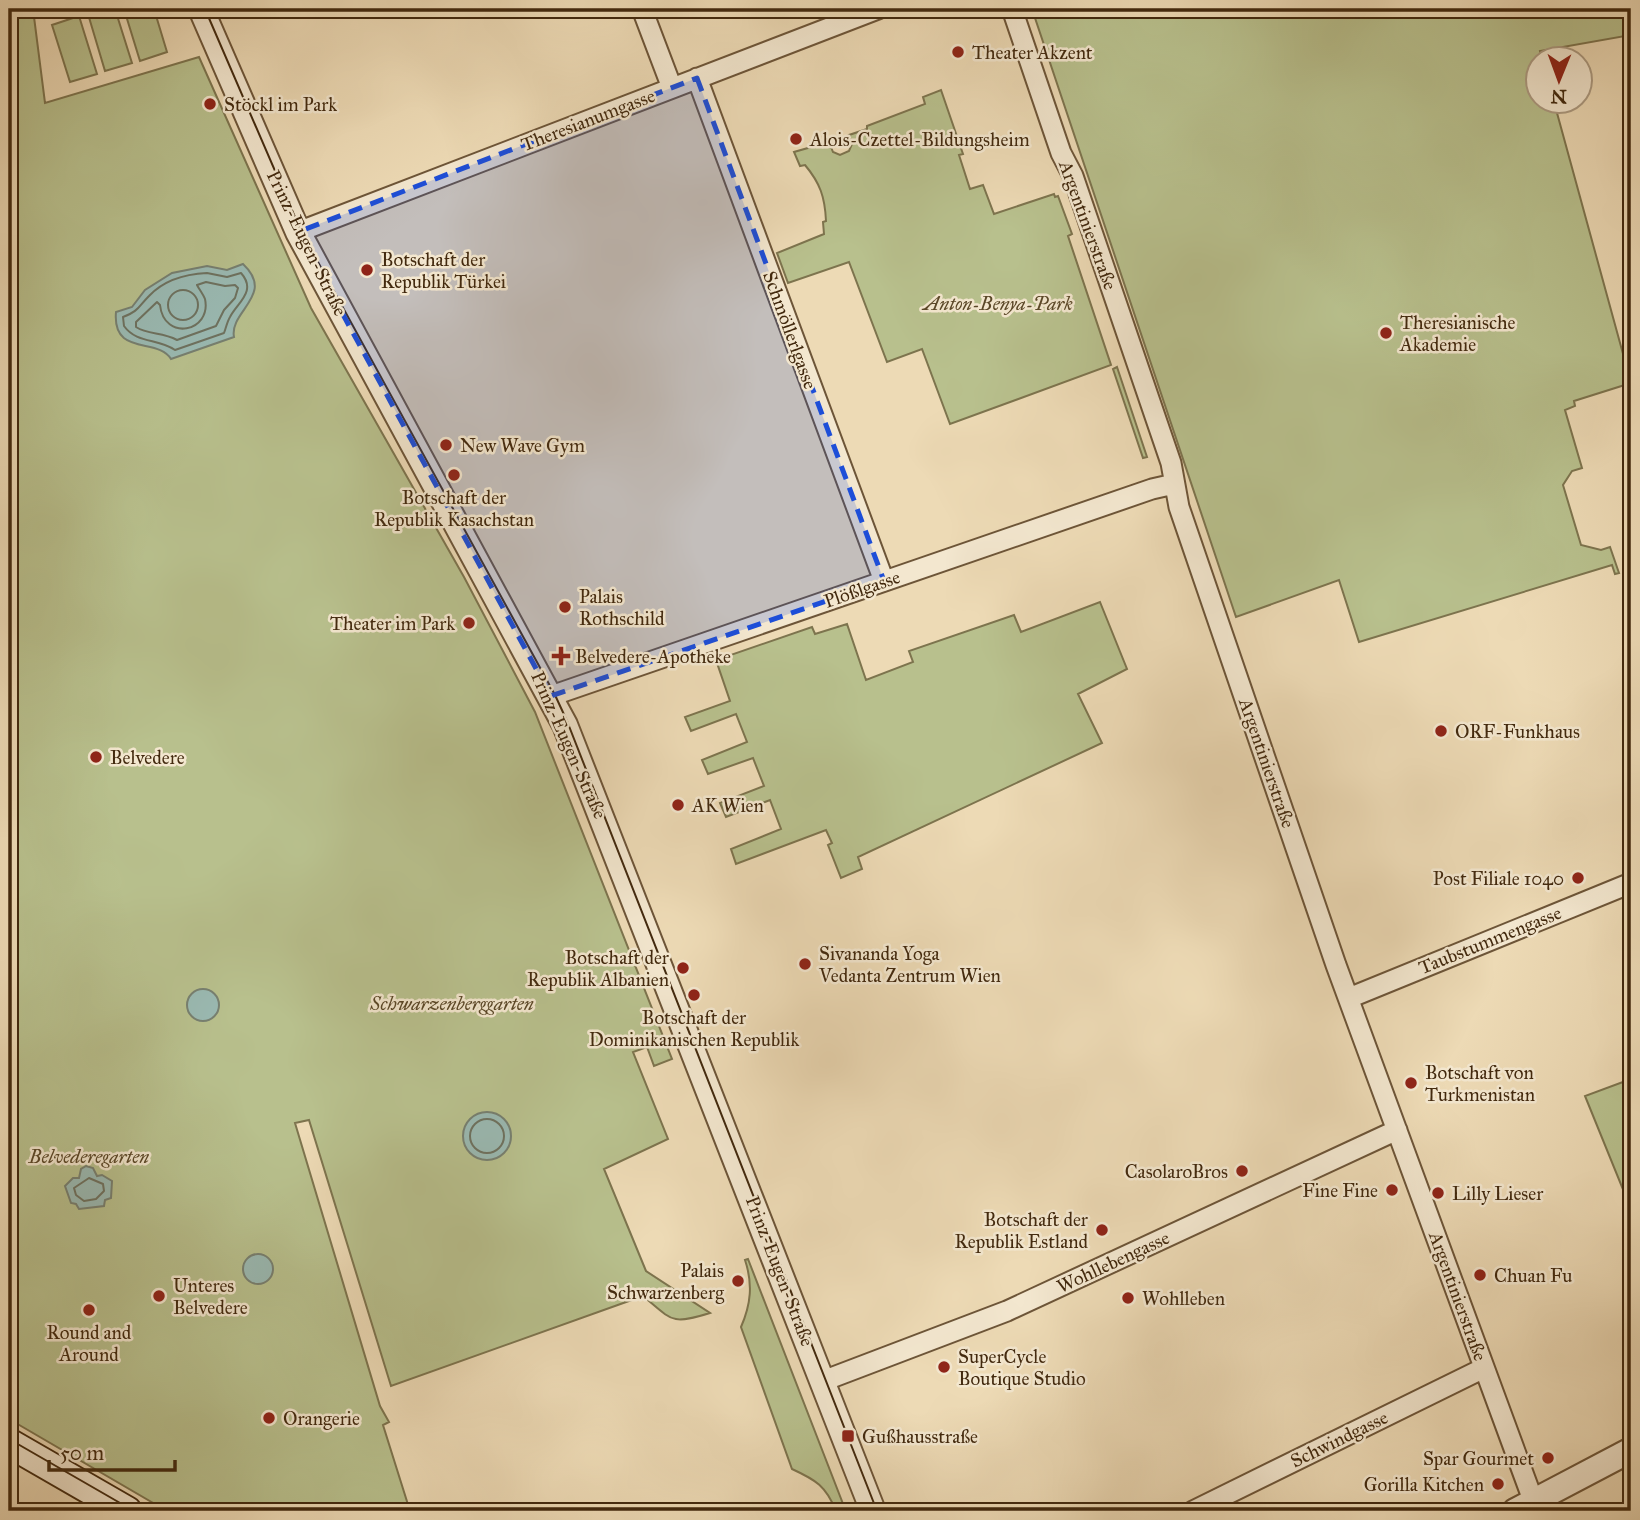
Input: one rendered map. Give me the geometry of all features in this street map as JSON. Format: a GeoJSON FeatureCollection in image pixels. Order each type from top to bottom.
{"type":"FeatureCollection","features":[{"type":"Feature","properties":{"kind":"main road"},"geometry":{"type":"LineString","coordinates":[[9,1443],[127,1511]]}},
{"type":"Feature","properties":{"kind":"street","name":"Prinz-Eugen-Straße"},"geometry":{"type":"LineString","coordinates":[[201,9],[298,232],[551,696],[577,754],[873,1511]]}},
{"type":"Feature","properties":{"kind":"street"},"geometry":{"type":"LineString","coordinates":[[642,9],[672,88]]}},
{"type":"Feature","properties":{"kind":"street","name":"Theresianumgasse"},"geometry":{"type":"LineString","coordinates":[[298,232],[878,9]]}},
{"type":"Feature","properties":{"kind":"street","name":"Argentinierstraße"},"geometry":{"type":"LineString","coordinates":[[1012,9],[1062,153],[1073,176],[1171,463],[1179,506],[1266,761],[1484,1368],[1528,1508]]}},
{"type":"Feature","properties":{"kind":"street","name":"Schmöllerlgasse"},"geometry":{"type":"LineString","coordinates":[[696,78],[884,581]]}},
{"type":"Feature","properties":{"kind":"street","name":"Plößlgasse"},"geometry":{"type":"LineString","coordinates":[[551,696],[1152,489],[1174,484]]}},
{"type":"Feature","properties":{"kind":"street","name":"Taubstummengasse"},"geometry":{"type":"LineString","coordinates":[[1349,998],[1631,883]]}},
{"type":"Feature","properties":{"kind":"street","name":"Wohllebengasse"},"geometry":{"type":"LineString","coordinates":[[823,1381],[1007,1311],[1398,1130]]}},
{"type":"Feature","properties":{"kind":"street","name":"Schwindgasse"},"geometry":{"type":"LineString","coordinates":[[1194,1511],[1484,1368]]}},
{"type":"Feature","properties":{"kind":"street"},"geometry":{"type":"LineString","coordinates":[[1528,1508],[1631,1450]]}},
{"type":"Feature","properties":{"kind":"highlighted area"},"geometry":{"type":"Polygon","coordinates":[[[697,78],[884,581],[551,696],[298,232],[697,78]]]}},
{"type":"Feature","properties":{"kind":"green space","name":"Schwarzenberggarten"},"geometry":{"type":"Polygon","coordinates":[[[9,9],[33,9],[45,103],[199,57],[311,308],[464,577],[535,712],[672,1059],[654,1066],[647,1047],[633,1052],[668,1139],[604,1169],[646,1271],[710,1313],[687,1319],[673,1318],[643,1296],[391,1386],[309,1120],[295,1123],[380,1406],[389,1422],[383,1425],[410,1511],[167,1511],[9,1419],[9,9]]]}},
{"type":"Feature","properties":{"kind":"green space"},"geometry":{"type":"Polygon","coordinates":[[[115,9],[132,63],[105,71],[88,14],[115,9]]]}},
{"type":"Feature","properties":{"kind":"green space"},"geometry":{"type":"Polygon","coordinates":[[[124,9],[154,9],[167,52],[140,61],[124,9]]]}},
{"type":"Feature","properties":{"kind":"green space","name":"Theresianische Akademie"},"geometry":{"type":"Polygon","coordinates":[[[1032,9],[1631,9],[1631,35],[1568,46],[1524,46],[1524,116],[1558,116],[1631,383],[1574,401],[1575,406],[1565,410],[1582,468],[1572,471],[1563,485],[1581,545],[1601,550],[1610,547],[1619,573],[1615,574],[1612,565],[1359,642],[1339,580],[1236,617],[1032,9]]]}},
{"type":"Feature","properties":{"kind":"green space"},"geometry":{"type":"Polygon","coordinates":[[[79,16],[97,74],[70,82],[52,25],[79,16]]]}},
{"type":"Feature","properties":{"kind":"green space","name":"Anton-Benya-Park"},"geometry":{"type":"Polygon","coordinates":[[[941,90],[963,154],[959,155],[970,189],[983,185],[994,214],[1054,194],[1055,197],[1058,196],[1072,234],[1068,236],[1111,365],[950,424],[922,349],[887,362],[849,262],[788,283],[777,253],[824,234],[823,222],[826,221],[821,191],[805,165],[800,166],[794,152],[829,142],[833,152],[840,155],[849,151],[852,144],[849,135],[925,104],[923,97],[941,90]]]}},
{"type":"Feature","properties":{"kind":"green space"},"geometry":{"type":"Polygon","coordinates":[[[1117,367],[1147,457],[1143,458],[1113,369],[1117,367]]]}},
{"type":"Feature","properties":{"kind":"green space"},"geometry":{"type":"Polygon","coordinates":[[[1100,602],[1127,669],[1078,694],[1102,743],[858,857],[862,869],[841,878],[828,845],[832,843],[826,830],[736,864],[731,849],[781,829],[770,800],[726,817],[720,803],[764,786],[753,758],[708,774],[702,760],[747,742],[736,714],[691,731],[685,717],[730,701],[716,660],[812,627],[815,634],[847,624],[866,680],[913,662],[909,651],[1014,615],[1021,632],[1100,602]]]}},
{"type":"Feature","properties":{"kind":"green space"},"geometry":{"type":"Polygon","coordinates":[[[1631,1079],[1631,1189],[1624,1192],[1585,1096],[1631,1079]]]}},
{"type":"Feature","properties":{"kind":"green space"},"geometry":{"type":"Polygon","coordinates":[[[748,1259],[845,1509],[836,1511],[819,1485],[792,1469],[741,1327],[750,1294],[745,1260],[748,1259]]]}},
{"type":"Feature","properties":{"kind":"water"},"geometry":{"type":"Polygon","coordinates":[[[243,264],[252,275],[255,285],[253,294],[234,328],[234,337],[171,359],[165,353],[128,341],[121,335],[116,312],[132,307],[145,290],[172,273],[207,266],[227,270],[243,264]]]}},
{"type":"Feature","properties":{"kind":"water"},"geometry":{"type":"Polygon","coordinates":[[[203,989],[214,994],[219,1005],[214,1016],[203,1021],[192,1016],[187,1005],[192,994],[203,989]]]}},
{"type":"Feature","properties":{"kind":"water"},"geometry":{"type":"Polygon","coordinates":[[[487,1112],[504,1119],[511,1136],[504,1153],[487,1160],[470,1153],[463,1136],[470,1119],[487,1112]]]}},
{"type":"Feature","properties":{"kind":"water"},"geometry":{"type":"Polygon","coordinates":[[[86,1166],[93,1168],[97,1176],[102,1175],[112,1181],[111,1198],[105,1200],[104,1206],[79,1209],[76,1204],[71,1203],[65,1186],[73,1178],[79,1178],[81,1169],[86,1166]]]}},
{"type":"Feature","properties":{"kind":"water"},"geometry":{"type":"Polygon","coordinates":[[[258,1254],[268,1259],[273,1269],[268,1279],[258,1284],[248,1279],[243,1269],[248,1259],[258,1254]]]}},
{"type":"Feature","properties":{"kind":"tram line"},"geometry":{"type":"LineString","coordinates":[[205,9],[301,231],[567,721],[877,1511]]}},
{"type":"Feature","properties":{"kind":"tram line"},"geometry":{"type":"LineString","coordinates":[[9,1439],[134,1511]]}},
{"type":"Feature","properties":{"kind":"place","name":"Theater Akzent"},"geometry":{"type":"Point","coordinates":[958,52]}},
{"type":"Feature","properties":{"kind":"place","name":"Stöckl im Park"},"geometry":{"type":"Point","coordinates":[210,104]}},
{"type":"Feature","properties":{"kind":"place","name":"Alois-Czettel-Bildungsheim"},"geometry":{"type":"Point","coordinates":[796,139]}},
{"type":"Feature","properties":{"kind":"place","name":"Botschaft der Republik Türkei"},"geometry":{"type":"Point","coordinates":[367,270]}},
{"type":"Feature","properties":{"kind":"place","name":"Theresianische Akademie"},"geometry":{"type":"Point","coordinates":[1386,333]}},
{"type":"Feature","properties":{"kind":"place","name":"New Wave Gym"},"geometry":{"type":"Point","coordinates":[446,445]}},
{"type":"Feature","properties":{"kind":"place","name":"Botschaft der Republik Kasachstan"},"geometry":{"type":"Point","coordinates":[454,475]}},
{"type":"Feature","properties":{"kind":"place","name":"Palais Rothschild"},"geometry":{"type":"Point","coordinates":[565,607]}},
{"type":"Feature","properties":{"kind":"place","name":"Theater im Park"},"geometry":{"type":"Point","coordinates":[469,623]}},
{"type":"Feature","properties":{"kind":"place","name":"Belvedere-Apotheke"},"geometry":{"type":"Point","coordinates":[561,656]}},
{"type":"Feature","properties":{"kind":"place","name":"ORF-Funkhaus"},"geometry":{"type":"Point","coordinates":[1441,731]}},
{"type":"Feature","properties":{"kind":"place","name":"Belvedere"},"geometry":{"type":"Point","coordinates":[96,757]}},
{"type":"Feature","properties":{"kind":"place","name":"AK Wien"},"geometry":{"type":"Point","coordinates":[678,805]}},
{"type":"Feature","properties":{"kind":"place","name":"Post Filiale 1040"},"geometry":{"type":"Point","coordinates":[1578,878]}},
{"type":"Feature","properties":{"kind":"place","name":"Sivananda Yoga Vedanta Zentrum Wien"},"geometry":{"type":"Point","coordinates":[805,964]}},
{"type":"Feature","properties":{"kind":"place","name":"Botschaft der Republik Albanien"},"geometry":{"type":"Point","coordinates":[683,968]}},
{"type":"Feature","properties":{"kind":"place","name":"Botschaft der Dominikanischen Republik"},"geometry":{"type":"Point","coordinates":[694,995]}},
{"type":"Feature","properties":{"kind":"place","name":"Botschaft von Turkmenistan"},"geometry":{"type":"Point","coordinates":[1411,1083]}},
{"type":"Feature","properties":{"kind":"place","name":"CasolaroBros"},"geometry":{"type":"Point","coordinates":[1242,1171]}},
{"type":"Feature","properties":{"kind":"place","name":"Fine Fine"},"geometry":{"type":"Point","coordinates":[1392,1190]}},
{"type":"Feature","properties":{"kind":"place","name":"Lilly Lieser"},"geometry":{"type":"Point","coordinates":[1438,1193]}},
{"type":"Feature","properties":{"kind":"place","name":"Botschaft der Republik Estland"},"geometry":{"type":"Point","coordinates":[1102,1230]}},
{"type":"Feature","properties":{"kind":"place","name":"Chuan Fu"},"geometry":{"type":"Point","coordinates":[1480,1275]}},
{"type":"Feature","properties":{"kind":"place","name":"Palais Schwarzenberg"},"geometry":{"type":"Point","coordinates":[738,1281]}},
{"type":"Feature","properties":{"kind":"place","name":"Unteres Belvedere"},"geometry":{"type":"Point","coordinates":[159,1296]}},
{"type":"Feature","properties":{"kind":"place","name":"Wohlleben"},"geometry":{"type":"Point","coordinates":[1128,1298]}},
{"type":"Feature","properties":{"kind":"place","name":"Round and Around"},"geometry":{"type":"Point","coordinates":[89,1310]}},
{"type":"Feature","properties":{"kind":"place","name":"SuperCycle Boutique Studio"},"geometry":{"type":"Point","coordinates":[944,1367]}},
{"type":"Feature","properties":{"kind":"place","name":"Orangerie"},"geometry":{"type":"Point","coordinates":[269,1418]}},
{"type":"Feature","properties":{"kind":"place","name":"Gußhausstraße"},"geometry":{"type":"Point","coordinates":[848,1436]}},
{"type":"Feature","properties":{"kind":"place","name":"Spar Gourmet"},"geometry":{"type":"Point","coordinates":[1548,1458]}},
{"type":"Feature","properties":{"kind":"place","name":"Gorilla Kitchen"},"geometry":{"type":"Point","coordinates":[1498,1484]}},
{"type":"Feature","properties":{"kind":"park label","name":"Belvederegarten"},"geometry":{"type":"Point","coordinates":[89,1156]}}]}
